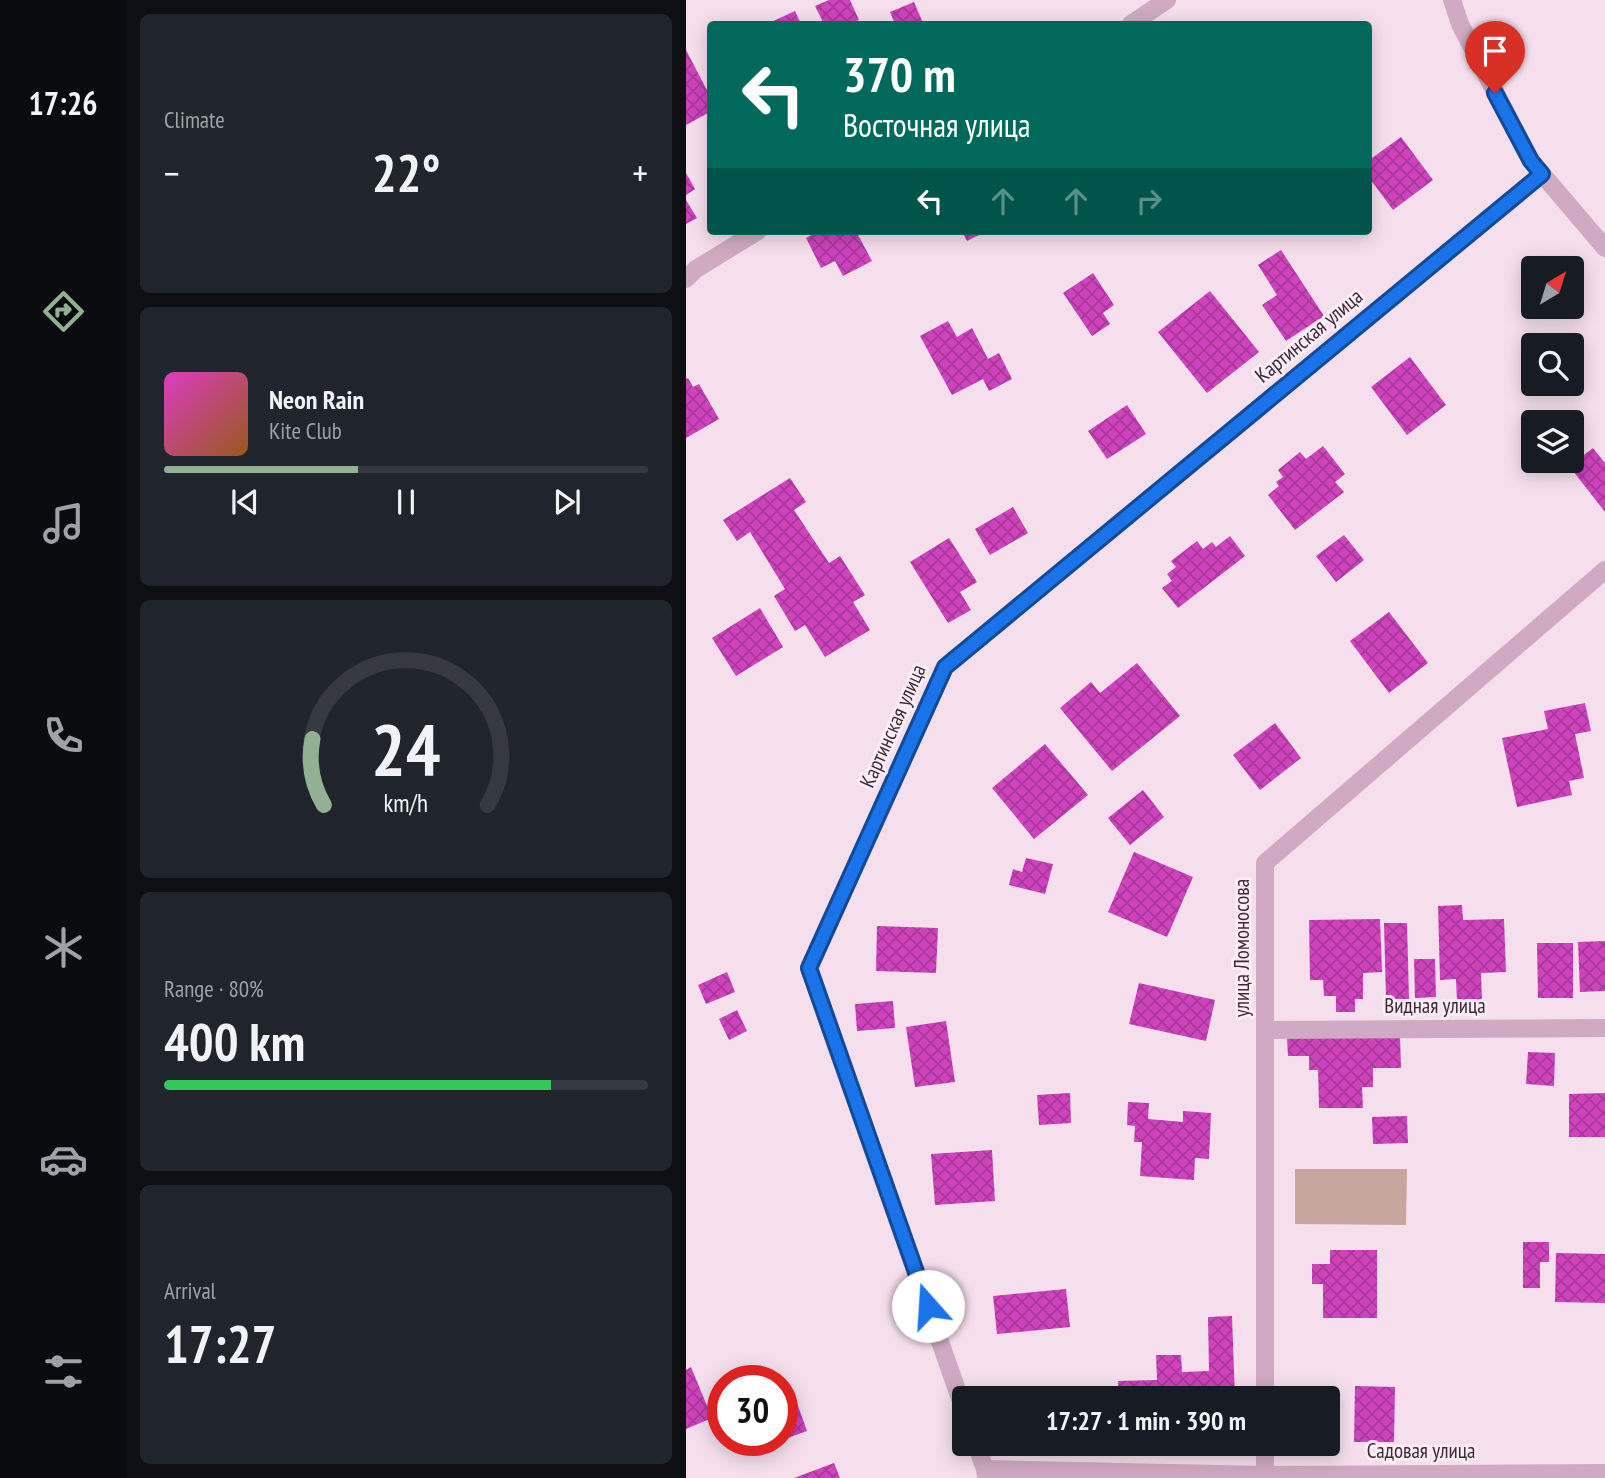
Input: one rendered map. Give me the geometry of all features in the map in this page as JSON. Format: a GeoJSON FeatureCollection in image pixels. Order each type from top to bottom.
{"type":"FeatureCollection","features":[{"type":"Feature","properties":{"kind":"street"},"geometry":{"type":"LineString","coordinates":[[1136,21],[1167,0]]}},
{"type":"Feature","properties":{"kind":"street"},"geometry":{"type":"LineString","coordinates":[[1452,0],[1460,24],[1531,161],[1605,248]]}},
{"type":"Feature","properties":{"kind":"street","name":"Картинская улица"},"geometry":{"type":"LineString","coordinates":[[956,1386],[809,968],[945,667],[1542,174]]}},
{"type":"Feature","properties":{"kind":"street"},"geometry":{"type":"LineString","coordinates":[[686,279],[696,269],[751,235]]}},
{"type":"Feature","properties":{"kind":"street","name":"улица Ломоносова"},"geometry":{"type":"LineString","coordinates":[[1265,1386],[1265,863],[1605,570]]}},
{"type":"Feature","properties":{"kind":"street","name":"Видная улица"},"geometry":{"type":"LineString","coordinates":[[1265,1030],[1605,1028]]}},
{"type":"Feature","properties":{"kind":"street"},"geometry":{"type":"LineString","coordinates":[[980,1456],[985,1473]]}},
{"type":"Feature","properties":{"kind":"street"},"geometry":{"type":"LineString","coordinates":[[1265,1456],[1265,1475]]}},
{"type":"Feature","properties":{"kind":"street","name":"Садовая улица"},"geometry":{"type":"LineString","coordinates":[[985,1473],[1605,1473]]}},
{"type":"Feature","properties":{"kind":"shaded area"},"geometry":{"type":"Polygon","coordinates":[[[1295,1169],[1407,1169],[1406,1225],[1295,1224],[1295,1169]]]}},
{"type":"Feature","properties":{"kind":"building"},"geometry":{"type":"Polygon","coordinates":[[[829,0],[850,0],[859,20],[822,21],[815,6],[829,0]]]}},
{"type":"Feature","properties":{"kind":"building"},"geometry":{"type":"Polygon","coordinates":[[[914,2],[922,21],[894,21],[890,12],[914,2]]]}},
{"type":"Feature","properties":{"kind":"building"},"geometry":{"type":"Polygon","coordinates":[[[795,11],[800,21],[773,21],[795,11]]]}},
{"type":"Feature","properties":{"kind":"building"},"geometry":{"type":"Polygon","coordinates":[[[686,50],[707,90],[707,114],[686,125],[686,50]]]}},
{"type":"Feature","properties":{"kind":"building"},"geometry":{"type":"Polygon","coordinates":[[[1401,137],[1433,180],[1393,210],[1372,181],[1372,158],[1401,137]]]}},
{"type":"Feature","properties":{"kind":"building"},"geometry":{"type":"Polygon","coordinates":[[[686,173],[695,189],[686,195],[686,173]]]}},
{"type":"Feature","properties":{"kind":"building"},"geometry":{"type":"Polygon","coordinates":[[[686,200],[697,218],[686,224],[686,200]]]}},
{"type":"Feature","properties":{"kind":"building"},"geometry":{"type":"Polygon","coordinates":[[[812,235],[858,235],[872,261],[843,276],[835,261],[821,268],[806,238],[812,235]]]}},
{"type":"Feature","properties":{"kind":"building"},"geometry":{"type":"Polygon","coordinates":[[[964,235],[979,235],[967,241],[964,235]]]}},
{"type":"Feature","properties":{"kind":"building"},"geometry":{"type":"Polygon","coordinates":[[[1281,250],[1324,316],[1286,341],[1262,305],[1277,295],[1258,265],[1281,250]]]}},
{"type":"Feature","properties":{"kind":"building"},"geometry":{"type":"Polygon","coordinates":[[[1093,273],[1114,305],[1103,313],[1110,324],[1092,336],[1063,293],[1093,273]]]}},
{"type":"Feature","properties":{"kind":"building"},"geometry":{"type":"Polygon","coordinates":[[[1210,291],[1259,352],[1207,393],[1158,332],[1210,291]]]}},
{"type":"Feature","properties":{"kind":"building"},"geometry":{"type":"Polygon","coordinates":[[[948,321],[957,337],[972,328],[988,359],[999,353],[1012,379],[989,391],[983,379],[952,395],[920,336],[948,321]]]}},
{"type":"Feature","properties":{"kind":"building"},"geometry":{"type":"Polygon","coordinates":[[[1410,357],[1446,405],[1407,435],[1371,387],[1410,357]]]}},
{"type":"Feature","properties":{"kind":"building"},"geometry":{"type":"Polygon","coordinates":[[[688,378],[693,387],[699,384],[719,419],[686,438],[686,379],[688,378]]]}},
{"type":"Feature","properties":{"kind":"building"},"geometry":{"type":"Polygon","coordinates":[[[1127,405],[1146,434],[1107,459],[1088,431],[1127,405]]]}},
{"type":"Feature","properties":{"kind":"building"},"geometry":{"type":"Polygon","coordinates":[[[1323,446],[1345,474],[1335,482],[1344,492],[1295,530],[1268,495],[1279,486],[1276,482],[1283,477],[1278,470],[1300,452],[1306,459],[1323,446]]]}},
{"type":"Feature","properties":{"kind":"building"},"geometry":{"type":"Polygon","coordinates":[[[1593,448],[1605,463],[1605,512],[1574,473],[1584,473],[1584,455],[1593,448]]]}},
{"type":"Feature","properties":{"kind":"building"},"geometry":{"type":"Polygon","coordinates":[[[790,478],[806,502],[794,510],[829,563],[840,556],[865,595],[853,602],[870,630],[825,657],[805,625],[795,631],[774,596],[785,589],[750,532],[737,541],[723,520],[790,478]]]}},
{"type":"Feature","properties":{"kind":"building"},"geometry":{"type":"Polygon","coordinates":[[[1013,507],[1028,533],[990,555],[975,529],[1013,507]]]}},
{"type":"Feature","properties":{"kind":"building"},"geometry":{"type":"Polygon","coordinates":[[[1344,535],[1364,560],[1336,582],[1316,556],[1344,535]]]}},
{"type":"Feature","properties":{"kind":"building"},"geometry":{"type":"Polygon","coordinates":[[[1230,536],[1245,556],[1178,608],[1162,588],[1172,581],[1167,574],[1176,567],[1171,561],[1197,541],[1203,549],[1212,542],[1216,547],[1230,536]]]}},
{"type":"Feature","properties":{"kind":"building"},"geometry":{"type":"Polygon","coordinates":[[[949,538],[977,582],[960,592],[971,610],[948,623],[910,562],[949,538]]]}},
{"type":"Feature","properties":{"kind":"building"},"geometry":{"type":"Polygon","coordinates":[[[760,608],[783,647],[736,676],[712,638],[760,608]]]}},
{"type":"Feature","properties":{"kind":"building"},"geometry":{"type":"Polygon","coordinates":[[[1389,612],[1428,663],[1389,693],[1350,641],[1389,612]]]}},
{"type":"Feature","properties":{"kind":"building"},"geometry":{"type":"Polygon","coordinates":[[[1137,663],[1180,716],[1112,771],[1060,708],[1091,682],[1100,693],[1137,663]]]}},
{"type":"Feature","properties":{"kind":"building"},"geometry":{"type":"Polygon","coordinates":[[[1585,703],[1591,731],[1575,734],[1584,778],[1569,781],[1572,795],[1517,807],[1502,738],[1548,729],[1544,711],[1585,703]]]}},
{"type":"Feature","properties":{"kind":"building"},"geometry":{"type":"Polygon","coordinates":[[[1275,723],[1301,758],[1260,790],[1233,755],[1275,723]]]}},
{"type":"Feature","properties":{"kind":"building"},"geometry":{"type":"Polygon","coordinates":[[[1045,744],[1088,795],[1034,839],[992,788],[1045,744]]]}},
{"type":"Feature","properties":{"kind":"building"},"geometry":{"type":"Polygon","coordinates":[[[1143,790],[1164,817],[1130,845],[1108,818],[1143,790]]]}},
{"type":"Feature","properties":{"kind":"building"},"geometry":{"type":"Polygon","coordinates":[[[1134,852],[1193,877],[1167,937],[1108,912],[1134,852]]]}},
{"type":"Feature","properties":{"kind":"building"},"geometry":{"type":"Polygon","coordinates":[[[1026,858],[1053,864],[1045,894],[1009,885],[1013,869],[1022,872],[1026,858]]]}},
{"type":"Feature","properties":{"kind":"building"},"geometry":{"type":"Polygon","coordinates":[[[1462,905],[1463,920],[1504,919],[1506,972],[1481,973],[1482,1000],[1457,1001],[1456,979],[1440,980],[1438,906],[1462,905]]]}},
{"type":"Feature","properties":{"kind":"building"},"geometry":{"type":"Polygon","coordinates":[[[1380,919],[1382,972],[1363,973],[1363,999],[1355,999],[1355,1012],[1336,1012],[1336,996],[1324,996],[1323,980],[1310,980],[1309,920],[1380,919]]]}},
{"type":"Feature","properties":{"kind":"building"},"geometry":{"type":"Polygon","coordinates":[[[1384,923],[1407,923],[1409,999],[1386,999],[1384,923]]]}},
{"type":"Feature","properties":{"kind":"building"},"geometry":{"type":"Polygon","coordinates":[[[877,926],[938,928],[936,973],[876,971],[877,926]]]}},
{"type":"Feature","properties":{"kind":"building"},"geometry":{"type":"Polygon","coordinates":[[[1605,941],[1605,991],[1580,992],[1578,942],[1605,941]]]}},
{"type":"Feature","properties":{"kind":"building"},"geometry":{"type":"Polygon","coordinates":[[[1537,943],[1573,943],[1573,998],[1538,998],[1537,943]]]}},
{"type":"Feature","properties":{"kind":"building"},"geometry":{"type":"Polygon","coordinates":[[[1414,959],[1435,959],[1436,997],[1415,998],[1414,959]]]}},
{"type":"Feature","properties":{"kind":"building"},"geometry":{"type":"Polygon","coordinates":[[[727,972],[735,992],[706,1004],[698,985],[727,972]]]}},
{"type":"Feature","properties":{"kind":"building"},"geometry":{"type":"Polygon","coordinates":[[[1139,983],[1215,1000],[1206,1041],[1129,1024],[1139,983]]]}},
{"type":"Feature","properties":{"kind":"building"},"geometry":{"type":"Polygon","coordinates":[[[893,1001],[895,1028],[857,1031],[855,1004],[893,1001]]]}},
{"type":"Feature","properties":{"kind":"building"},"geometry":{"type":"Polygon","coordinates":[[[737,1010],[747,1031],[729,1040],[719,1019],[737,1010]]]}},
{"type":"Feature","properties":{"kind":"building"},"geometry":{"type":"Polygon","coordinates":[[[946,1021],[955,1082],[915,1087],[906,1027],[946,1021]]]}},
{"type":"Feature","properties":{"kind":"building"},"geometry":{"type":"Polygon","coordinates":[[[1400,1036],[1401,1068],[1373,1068],[1373,1087],[1362,1087],[1363,1108],[1319,1108],[1318,1070],[1309,1070],[1309,1056],[1288,1056],[1287,1038],[1400,1036]]]}},
{"type":"Feature","properties":{"kind":"building"},"geometry":{"type":"Polygon","coordinates":[[[1528,1052],[1555,1053],[1554,1086],[1526,1084],[1528,1052]]]}},
{"type":"Feature","properties":{"kind":"building"},"geometry":{"type":"Polygon","coordinates":[[[1070,1093],[1071,1123],[1039,1125],[1037,1095],[1070,1093]]]}},
{"type":"Feature","properties":{"kind":"building"},"geometry":{"type":"Polygon","coordinates":[[[1605,1093],[1605,1137],[1569,1137],[1569,1094],[1605,1093]]]}},
{"type":"Feature","properties":{"kind":"building"},"geometry":{"type":"Polygon","coordinates":[[[1128,1102],[1149,1103],[1148,1119],[1183,1122],[1183,1111],[1211,1113],[1209,1159],[1195,1158],[1194,1180],[1140,1176],[1142,1142],[1134,1142],[1135,1126],[1127,1125],[1128,1102]]]}},
{"type":"Feature","properties":{"kind":"building"},"geometry":{"type":"Polygon","coordinates":[[[1407,1116],[1408,1143],[1373,1144],[1372,1117],[1407,1116]]]}},
{"type":"Feature","properties":{"kind":"building"},"geometry":{"type":"Polygon","coordinates":[[[992,1150],[995,1201],[935,1205],[931,1154],[992,1150]]]}},
{"type":"Feature","properties":{"kind":"building"},"geometry":{"type":"Polygon","coordinates":[[[1523,1242],[1549,1242],[1549,1262],[1540,1262],[1540,1288],[1523,1288],[1523,1242]]]}},
{"type":"Feature","properties":{"kind":"building"},"geometry":{"type":"Polygon","coordinates":[[[1330,1250],[1377,1250],[1377,1318],[1323,1318],[1323,1284],[1312,1284],[1312,1264],[1330,1264],[1330,1250]]]}},
{"type":"Feature","properties":{"kind":"building"},"geometry":{"type":"Polygon","coordinates":[[[1556,1253],[1605,1254],[1605,1303],[1555,1302],[1556,1253]]]}},
{"type":"Feature","properties":{"kind":"building"},"geometry":{"type":"Polygon","coordinates":[[[1066,1289],[1070,1327],[997,1334],[993,1296],[1066,1289]]]}},
{"type":"Feature","properties":{"kind":"building"},"geometry":{"type":"Polygon","coordinates":[[[1232,1316],[1235,1386],[1118,1386],[1118,1381],[1157,1380],[1156,1355],[1181,1355],[1182,1372],[1209,1371],[1208,1317],[1232,1316]]]}},
{"type":"Feature","properties":{"kind":"building"},"geometry":{"type":"Polygon","coordinates":[[[691,1367],[707,1406],[707,1420],[686,1429],[686,1370],[691,1367]]]}},
{"type":"Feature","properties":{"kind":"building"},"geometry":{"type":"Polygon","coordinates":[[[1355,1386],[1395,1387],[1394,1442],[1354,1442],[1355,1386]]]}},
{"type":"Feature","properties":{"kind":"building"},"geometry":{"type":"Polygon","coordinates":[[[798,1406],[807,1431],[798,1434],[798,1406]]]}},
{"type":"Feature","properties":{"kind":"building"},"geometry":{"type":"Polygon","coordinates":[[[834,1463],[840,1478],[794,1478],[834,1463]]]}},
{"type":"Feature","properties":{"kind":"route"},"geometry":{"type":"LineString","coordinates":[[928,1306],[809,968],[945,667],[1542,174],[1531,161],[1495,93]]}}]}
